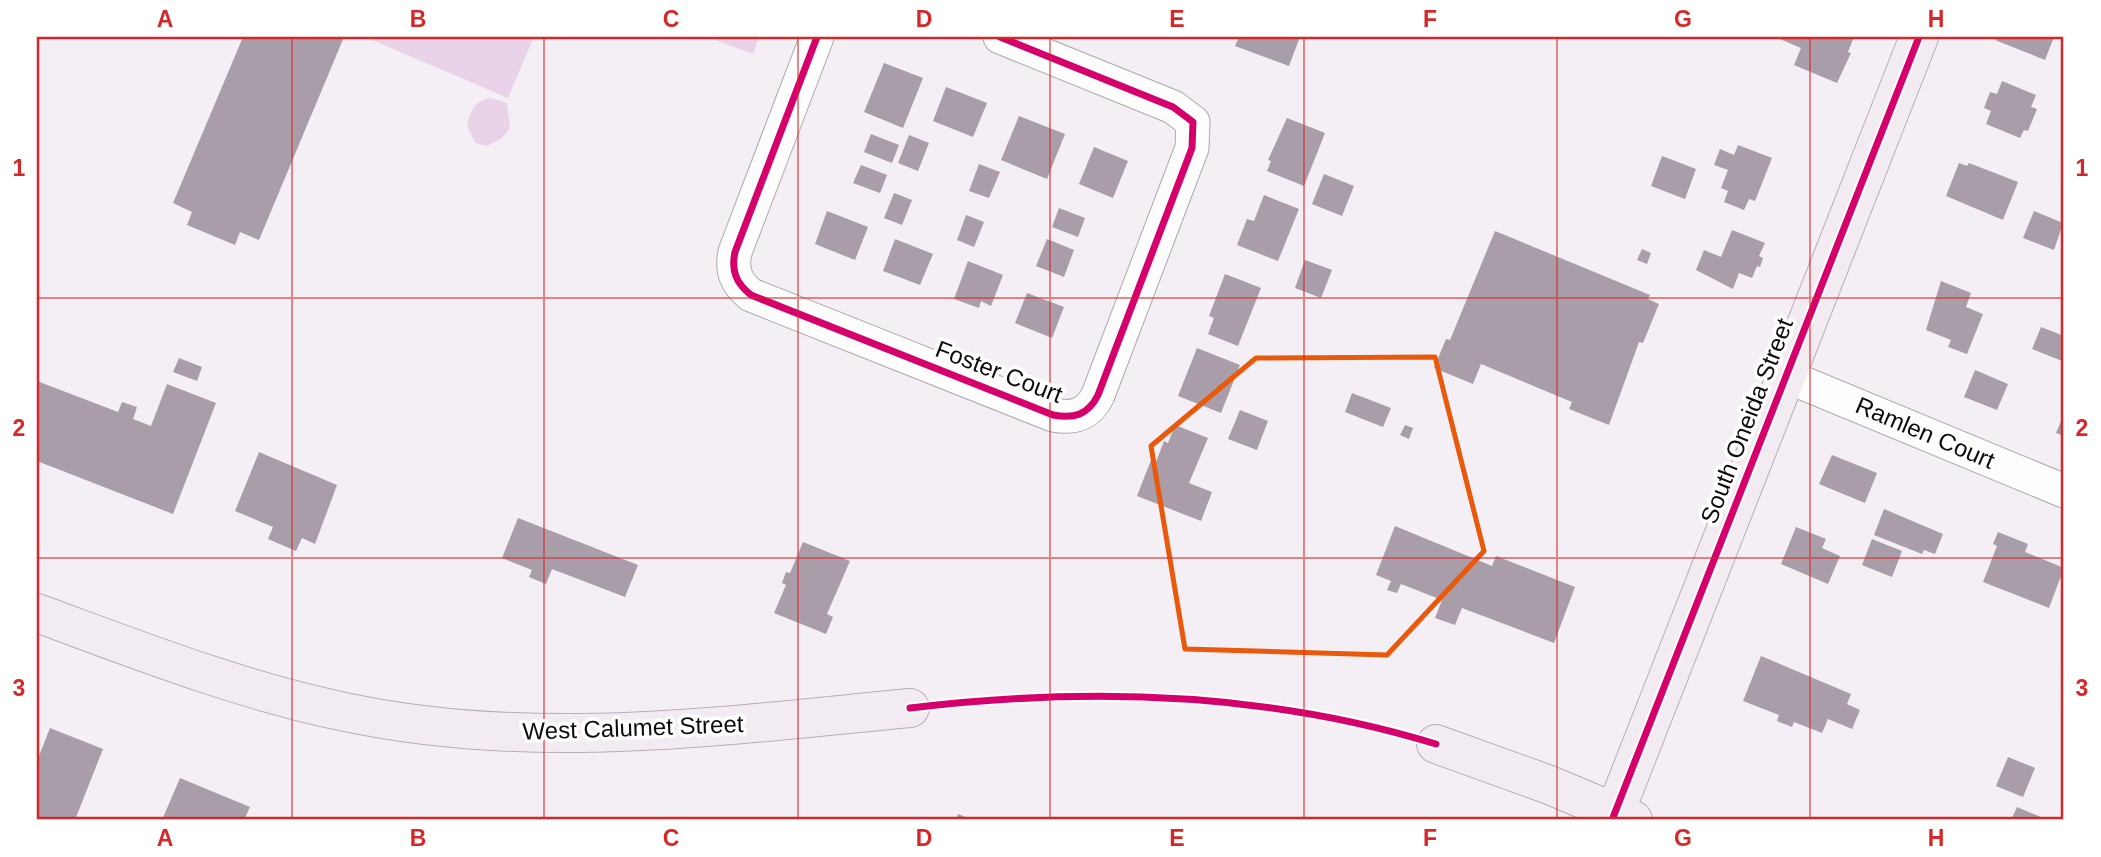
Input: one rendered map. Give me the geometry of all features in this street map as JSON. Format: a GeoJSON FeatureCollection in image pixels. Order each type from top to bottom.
{"type":"FeatureCollection","features":[{"type":"Feature","properties":{"kind":"main road","name":"South Oneida Street"},"geometry":{"type":"LineString","coordinates":[[1620,818],[1786,376],[1919,37]]}},
{"type":"Feature","properties":{"kind":"main road","name":"West Calumet Street"},"geometry":{"type":"LineString","coordinates":[[37,613],[239,685],[347,713],[407,723],[529,734],[590,735],[651,733],[910,708]]}},
{"type":"Feature","properties":{"kind":"main road"},"geometry":{"type":"LineString","coordinates":[[1436,744],[1548,784],[1620,818]]}},
{"type":"Feature","properties":{"kind":"street","name":"Foster Court"},"geometry":{"type":"LineString","coordinates":[[817,37],[735,252],[733,264],[740,286],[751,295],[1053,415],[1067,418],[1079,416],[1092,408],[1103,382],[1192,148],[1193,122],[1173,107],[1000,37]]}},
{"type":"Feature","properties":{"kind":"street","name":"Ramlen Court"},"geometry":{"type":"LineString","coordinates":[[1786,376],[2064,491]]}},
{"type":"Feature","properties":{"kind":"highlighted area"},"geometry":{"type":"Polygon","coordinates":[[[1435,357],[1484,551],[1387,655],[1185,649],[1151,446],[1256,358],[1435,357]]]}},
{"type":"Feature","properties":{"kind":"shaded area"},"geometry":{"type":"Polygon","coordinates":[[[365,37],[534,37],[508,98],[365,37]]]}},
{"type":"Feature","properties":{"kind":"shaded area"},"geometry":{"type":"Polygon","coordinates":[[[707,37],[759,37],[753,54],[707,37]]]}},
{"type":"Feature","properties":{"kind":"shaded area"},"geometry":{"type":"Polygon","coordinates":[[[491,98],[507,103],[510,128],[502,138],[487,146],[475,143],[467,125],[475,107],[481,101],[491,98]]]}},
{"type":"Feature","properties":{"kind":"building"},"geometry":{"type":"Polygon","coordinates":[[[243,37],[344,37],[259,240],[240,232],[235,245],[187,225],[192,212],[173,203],[243,37]]]}},
{"type":"Feature","properties":{"kind":"building"},"geometry":{"type":"Polygon","coordinates":[[[1239,37],[1300,37],[1289,66],[1235,46],[1239,37]]]}},
{"type":"Feature","properties":{"kind":"building"},"geometry":{"type":"Polygon","coordinates":[[[1775,37],[1854,37],[1848,52],[1851,53],[1837,83],[1794,65],[1801,48],[1775,37]]]}},
{"type":"Feature","properties":{"kind":"building"},"geometry":{"type":"Polygon","coordinates":[[[1997,37],[2054,37],[2045,60],[1995,40],[1997,37]]]}},
{"type":"Feature","properties":{"kind":"building"},"geometry":{"type":"Polygon","coordinates":[[[884,63],[923,78],[903,128],[864,112],[884,63]]]}},
{"type":"Feature","properties":{"kind":"building"},"geometry":{"type":"Polygon","coordinates":[[[2002,81],[2036,95],[2031,107],[2037,109],[2028,131],[2024,130],[2020,138],[1986,124],[1991,111],[1984,108],[1990,92],[1997,94],[2002,81]]]}},
{"type":"Feature","properties":{"kind":"building"},"geometry":{"type":"Polygon","coordinates":[[[946,87],[987,103],[973,137],[933,121],[946,87]]]}},
{"type":"Feature","properties":{"kind":"building"},"geometry":{"type":"Polygon","coordinates":[[[1019,116],[1065,134],[1047,179],[1001,160],[1019,116]]]}},
{"type":"Feature","properties":{"kind":"building"},"geometry":{"type":"Polygon","coordinates":[[[1287,118],[1325,133],[1304,186],[1267,171],[1271,161],[1268,160],[1287,118]]]}},
{"type":"Feature","properties":{"kind":"building"},"geometry":{"type":"Polygon","coordinates":[[[871,134],[899,145],[892,163],[864,152],[871,134]]]}},
{"type":"Feature","properties":{"kind":"building"},"geometry":{"type":"Polygon","coordinates":[[[909,135],[929,143],[918,171],[898,163],[909,135]]]}},
{"type":"Feature","properties":{"kind":"building"},"geometry":{"type":"Polygon","coordinates":[[[1738,145],[1772,158],[1755,201],[1749,199],[1744,210],[1724,202],[1728,191],[1721,188],[1728,170],[1714,165],[1720,149],[1734,155],[1738,145]]]}},
{"type":"Feature","properties":{"kind":"building"},"geometry":{"type":"Polygon","coordinates":[[[1094,147],[1128,161],[1113,198],[1079,184],[1094,147]]]}},
{"type":"Feature","properties":{"kind":"building"},"geometry":{"type":"Polygon","coordinates":[[[1662,156],[1696,169],[1685,199],[1651,186],[1662,156]]]}},
{"type":"Feature","properties":{"kind":"building"},"geometry":{"type":"Polygon","coordinates":[[[1959,163],[1967,166],[1969,163],[2018,182],[2003,220],[1946,196],[1959,163]]]}},
{"type":"Feature","properties":{"kind":"building"},"geometry":{"type":"Polygon","coordinates":[[[979,164],[1000,172],[989,198],[969,191],[979,164]]]}},
{"type":"Feature","properties":{"kind":"building"},"geometry":{"type":"Polygon","coordinates":[[[861,165],[887,175],[880,193],[853,183],[861,165]]]}},
{"type":"Feature","properties":{"kind":"building"},"geometry":{"type":"Polygon","coordinates":[[[1324,174],[1354,186],[1342,216],[1312,204],[1324,174]]]}},
{"type":"Feature","properties":{"kind":"building"},"geometry":{"type":"Polygon","coordinates":[[[894,193],[912,200],[902,225],[884,218],[894,193]]]}},
{"type":"Feature","properties":{"kind":"building"},"geometry":{"type":"Polygon","coordinates":[[[1264,195],[1299,209],[1278,261],[1237,245],[1247,219],[1254,221],[1264,195]]]}},
{"type":"Feature","properties":{"kind":"building"},"geometry":{"type":"Polygon","coordinates":[[[1059,208],[1085,218],[1078,237],[1052,227],[1059,208]]]}},
{"type":"Feature","properties":{"kind":"building"},"geometry":{"type":"Polygon","coordinates":[[[827,211],[868,227],[855,260],[815,244],[827,211]]]}},
{"type":"Feature","properties":{"kind":"building"},"geometry":{"type":"Polygon","coordinates":[[[2034,211],[2063,223],[2054,250],[2023,238],[2034,211]]]}},
{"type":"Feature","properties":{"kind":"building"},"geometry":{"type":"Polygon","coordinates":[[[966,215],[984,222],[974,247],[957,240],[966,215]]]}},
{"type":"Feature","properties":{"kind":"building"},"geometry":{"type":"Polygon","coordinates":[[[1732,230],[1765,243],[1759,256],[1763,258],[1760,267],[1757,266],[1752,278],[1739,273],[1733,289],[1696,270],[1704,250],[1721,257],[1732,230]]]}},
{"type":"Feature","properties":{"kind":"building"},"geometry":{"type":"Polygon","coordinates":[[[1495,231],[1650,295],[1648,299],[1659,304],[1643,343],[1639,342],[1609,425],[1569,409],[1572,402],[1481,364],[1473,384],[1434,368],[1446,339],[1450,340],[1495,231]]]}},
{"type":"Feature","properties":{"kind":"building"},"geometry":{"type":"Polygon","coordinates":[[[895,239],[933,254],[920,285],[883,271],[895,239]]]}},
{"type":"Feature","properties":{"kind":"building"},"geometry":{"type":"Polygon","coordinates":[[[1047,239],[1074,250],[1064,277],[1036,266],[1047,239]]]}},
{"type":"Feature","properties":{"kind":"building"},"geometry":{"type":"Polygon","coordinates":[[[1642,249],[1651,253],[1647,264],[1637,260],[1642,249]]]}},
{"type":"Feature","properties":{"kind":"building"},"geometry":{"type":"Polygon","coordinates":[[[1305,260],[1332,270],[1321,298],[1295,288],[1305,260]]]}},
{"type":"Feature","properties":{"kind":"building"},"geometry":{"type":"Polygon","coordinates":[[[968,261],[1003,275],[991,306],[981,301],[979,308],[954,299],[968,261]]]}},
{"type":"Feature","properties":{"kind":"building"},"geometry":{"type":"Polygon","coordinates":[[[1225,274],[1261,288],[1238,346],[1208,334],[1214,318],[1209,316],[1225,274]]]}},
{"type":"Feature","properties":{"kind":"building"},"geometry":{"type":"Polygon","coordinates":[[[1941,281],[1971,293],[1966,307],[1983,314],[1967,354],[1948,347],[1951,340],[1926,330],[1941,281]]]}},
{"type":"Feature","properties":{"kind":"building"},"geometry":{"type":"Polygon","coordinates":[[[1027,293],[1064,307],[1052,338],[1015,323],[1027,293]]]}},
{"type":"Feature","properties":{"kind":"building"},"geometry":{"type":"Polygon","coordinates":[[[2041,327],[2064,336],[2062,361],[2032,349],[2041,327]]]}},
{"type":"Feature","properties":{"kind":"building"},"geometry":{"type":"Polygon","coordinates":[[[1197,348],[1240,365],[1221,413],[1178,396],[1197,348]]]}},
{"type":"Feature","properties":{"kind":"building"},"geometry":{"type":"Polygon","coordinates":[[[179,358],[202,367],[197,381],[173,372],[179,358]]]}},
{"type":"Feature","properties":{"kind":"building"},"geometry":{"type":"Polygon","coordinates":[[[1975,370],[2008,384],[1997,410],[1964,397],[1975,370]]]}},
{"type":"Feature","properties":{"kind":"building"},"geometry":{"type":"Polygon","coordinates":[[[37,381],[118,412],[122,402],[137,407],[133,419],[151,426],[167,384],[216,403],[173,514],[37,461],[37,381]]]}},
{"type":"Feature","properties":{"kind":"building"},"geometry":{"type":"Polygon","coordinates":[[[1352,393],[1391,408],[1383,427],[1345,412],[1352,393]]]}},
{"type":"Feature","properties":{"kind":"building"},"geometry":{"type":"Polygon","coordinates":[[[1240,410],[1268,421],[1257,450],[1228,439],[1240,410]]]}},
{"type":"Feature","properties":{"kind":"building"},"geometry":{"type":"Polygon","coordinates":[[[2064,414],[2064,436],[2056,433],[2064,414]]]}},
{"type":"Feature","properties":{"kind":"building"},"geometry":{"type":"Polygon","coordinates":[[[1175,425],[1208,438],[1189,483],[1212,492],[1201,521],[1137,496],[1151,460],[1156,462],[1164,441],[1168,443],[1175,425]]]}},
{"type":"Feature","properties":{"kind":"building"},"geometry":{"type":"Polygon","coordinates":[[[1405,425],[1413,428],[1409,439],[1400,435],[1405,425]]]}},
{"type":"Feature","properties":{"kind":"building"},"geometry":{"type":"Polygon","coordinates":[[[259,452],[337,485],[315,544],[302,538],[296,551],[268,539],[273,527],[235,511],[259,452]]]}},
{"type":"Feature","properties":{"kind":"building"},"geometry":{"type":"Polygon","coordinates":[[[1832,455],[1877,473],[1865,503],[1819,484],[1832,455]]]}},
{"type":"Feature","properties":{"kind":"building"},"geometry":{"type":"Polygon","coordinates":[[[1884,509],[1943,534],[1935,554],[1924,550],[1922,554],[1874,535],[1884,509]]]}},
{"type":"Feature","properties":{"kind":"building"},"geometry":{"type":"Polygon","coordinates":[[[518,518],[638,565],[625,597],[552,569],[546,584],[529,577],[532,570],[502,558],[518,518]]]}},
{"type":"Feature","properties":{"kind":"building"},"geometry":{"type":"Polygon","coordinates":[[[1395,526],[1492,566],[1496,556],[1575,587],[1554,643],[1462,608],[1455,625],[1435,618],[1442,600],[1401,584],[1397,593],[1387,590],[1391,581],[1376,575],[1395,526]]]}},
{"type":"Feature","properties":{"kind":"building"},"geometry":{"type":"Polygon","coordinates":[[[1796,527],[1826,539],[1822,548],[1840,556],[1828,584],[1781,564],[1796,527]]]}},
{"type":"Feature","properties":{"kind":"building"},"geometry":{"type":"Polygon","coordinates":[[[1998,532],[2028,544],[2025,552],[2064,568],[2049,608],[1983,582],[1997,546],[1993,544],[1998,532]]]}},
{"type":"Feature","properties":{"kind":"building"},"geometry":{"type":"Polygon","coordinates":[[[1872,539],[1902,551],[1892,577],[1862,565],[1872,539]]]}},
{"type":"Feature","properties":{"kind":"building"},"geometry":{"type":"Polygon","coordinates":[[[803,542],[850,561],[827,614],[833,617],[826,634],[774,613],[786,585],[782,583],[786,572],[790,573],[803,542]]]}},
{"type":"Feature","properties":{"kind":"building"},"geometry":{"type":"Polygon","coordinates":[[[1761,656],[1851,694],[1847,704],[1860,710],[1852,729],[1828,719],[1822,733],[1794,722],[1792,727],[1777,721],[1779,715],[1743,701],[1761,656]]]}},
{"type":"Feature","properties":{"kind":"building"},"geometry":{"type":"Polygon","coordinates":[[[50,728],[103,749],[75,820],[37,820],[37,761],[50,728]]]}},
{"type":"Feature","properties":{"kind":"building"},"geometry":{"type":"Polygon","coordinates":[[[2008,757],[2035,768],[2023,797],[1996,786],[2008,757]]]}},
{"type":"Feature","properties":{"kind":"building"},"geometry":{"type":"Polygon","coordinates":[[[180,778],[250,807],[244,820],[162,820],[180,778]]]}},
{"type":"Feature","properties":{"kind":"building"},"geometry":{"type":"Polygon","coordinates":[[[2017,807],[2048,820],[2011,820],[2017,807]]]}},
{"type":"Feature","properties":{"kind":"building"},"geometry":{"type":"Polygon","coordinates":[[[958,814],[973,820],[956,820],[958,814]]]}},
{"type":"Feature","properties":{"kind":"cycle path"},"geometry":{"type":"LineString","coordinates":[[817,37],[735,252],[734,271],[738,281],[751,295],[1053,415],[1074,416],[1090,407],[1098,395],[1192,148],[1193,122],[1173,107],[1000,37]]}},
{"type":"Feature","properties":{"kind":"cycle path"},"geometry":{"type":"LineString","coordinates":[[1612,820],[1919,37]]}},
{"type":"Feature","properties":{"kind":"cycle path"},"geometry":{"type":"LineString","coordinates":[[910,708],[1042,697],[1175,699],[1307,713],[1436,744]]}}]}
